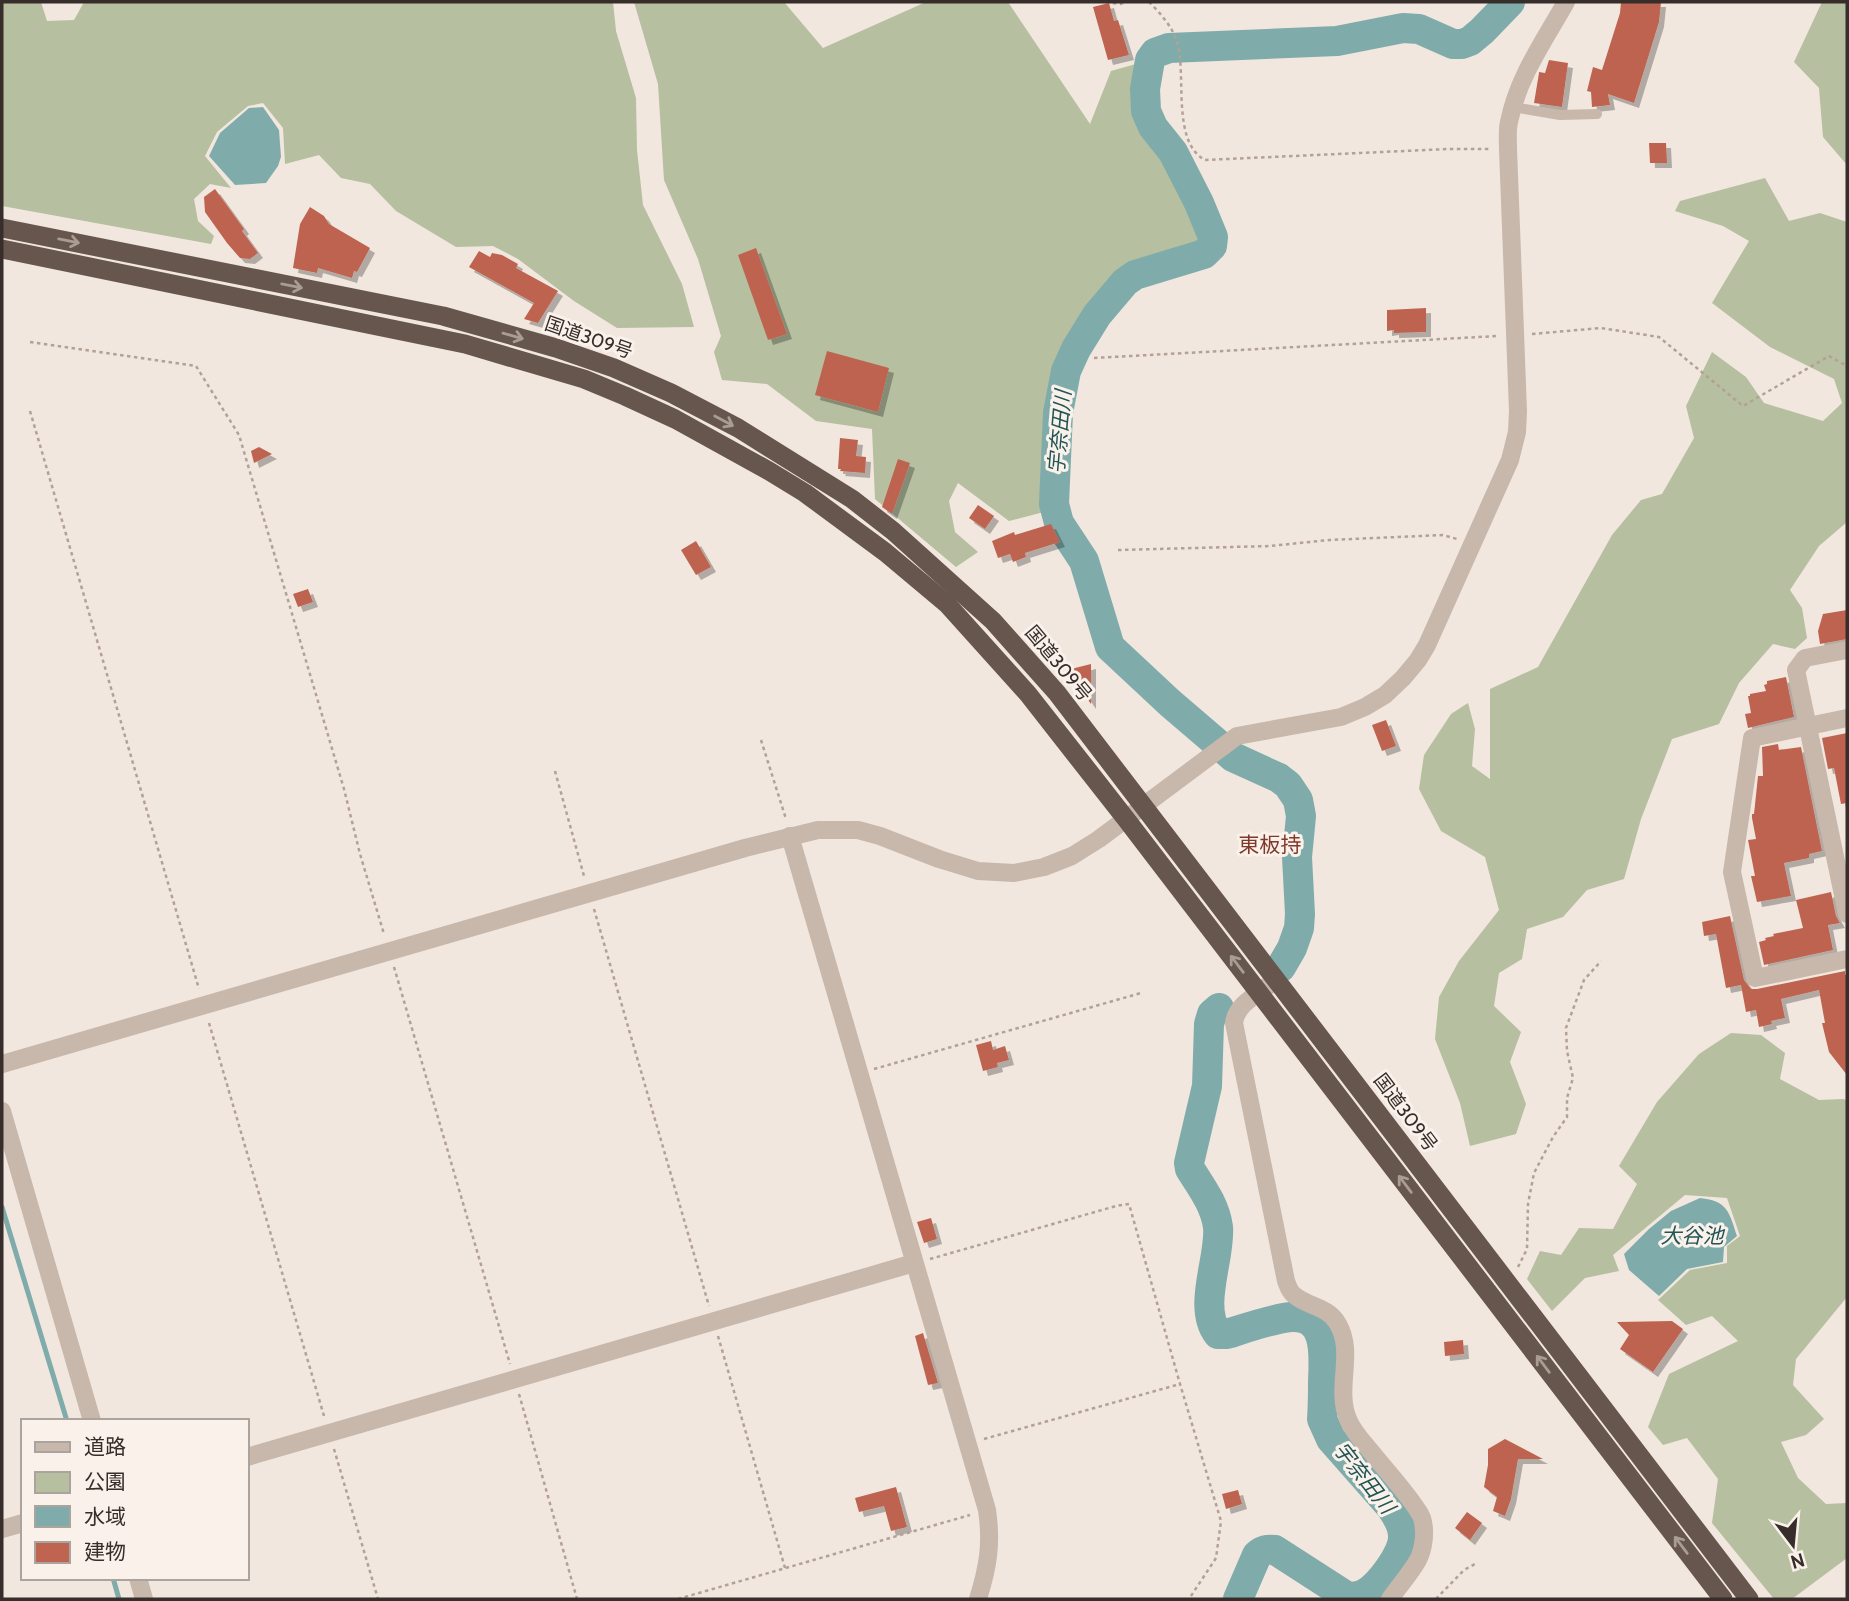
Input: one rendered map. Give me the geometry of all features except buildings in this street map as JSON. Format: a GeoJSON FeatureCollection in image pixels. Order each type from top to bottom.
{"type":"FeatureCollection","features":[{"type":"Feature","properties":{"kind":"highway","name":"国道309号"},"geometry":{"type":"LineString","coordinates":[[2,228],[443,316],[556,348],[614,368],[671,393],[738,428],[852,499],[993,621],[1057,693],[1749,1599]]}},
{"type":"Feature","properties":{"kind":"highway"},"geometry":{"type":"LineString","coordinates":[[2,249],[465,344],[584,379],[675,419],[749,459],[805,493],[886,552],[947,604],[1028,694],[1723,1599]]}},
{"type":"Feature","properties":{"kind":"street"},"geometry":{"type":"LineString","coordinates":[[2,1064],[589,893],[818,830],[858,830],[960,867],[1014,873],[1044,867],[1072,856],[1237,736],[1341,717],[1385,695],[1403,678],[1427,645],[1510,460],[1517,432],[1518,411],[1508,123],[1530,63],[1566,2]]}},
{"type":"Feature","properties":{"kind":"street"},"geometry":{"type":"LineString","coordinates":[[1847,650],[1805,658],[1796,670],[1847,914]]}},
{"type":"Feature","properties":{"kind":"street"},"geometry":{"type":"LineString","coordinates":[[1847,718],[1752,738],[1732,872],[1755,978],[1847,959]]}},
{"type":"Feature","properties":{"kind":"street"},"geometry":{"type":"LineString","coordinates":[[790,836],[987,1510],[990,1552],[978,1599]]}},
{"type":"Feature","properties":{"kind":"street"},"geometry":{"type":"LineString","coordinates":[[1277,980],[1238,1010],[1234,1023],[1286,1281],[1293,1294],[1328,1312],[1339,1326],[1345,1344],[1343,1392],[1347,1418],[1415,1507],[1423,1522],[1422,1551],[1390,1599]]}},
{"type":"Feature","properties":{"kind":"street"},"geometry":{"type":"LineString","coordinates":[[2,1111],[91,1419]]}},
{"type":"Feature","properties":{"kind":"street"},"geometry":{"type":"LineString","coordinates":[[248,1457],[915,1263]]}},
{"type":"Feature","properties":{"kind":"street"},"geometry":{"type":"LineString","coordinates":[[2,1529],[21,1523]]}},
{"type":"Feature","properties":{"kind":"street"},"geometry":{"type":"LineString","coordinates":[[139,1580],[144,1599]]}},
{"type":"Feature","properties":{"kind":"lane"},"geometry":{"type":"LineString","coordinates":[[1513,107],[1560,115],[1597,114]]}},
{"type":"Feature","properties":{"kind":"path"},"geometry":{"type":"LineString","coordinates":[[1106,2],[1127,2]]}},
{"type":"Feature","properties":{"kind":"path"},"geometry":{"type":"LineString","coordinates":[[1149,2],[1176,38],[1180,53],[1185,134],[1196,155],[1205,160],[1447,149],[1508,149]]}},
{"type":"Feature","properties":{"kind":"path"},"geometry":{"type":"LineString","coordinates":[[1094,358],[1601,328],[1659,337],[1743,406],[1829,356],[1847,366]]}},
{"type":"Feature","properties":{"kind":"path"},"geometry":{"type":"LineString","coordinates":[[30,342],[196,366],[239,435],[344,789],[360,854],[577,1599]]}},
{"type":"Feature","properties":{"kind":"path"},"geometry":{"type":"LineString","coordinates":[[30,411],[378,1599]]}},
{"type":"Feature","properties":{"kind":"path"},"geometry":{"type":"LineString","coordinates":[[1118,550],[1270,546],[1329,540],[1443,535],[1474,543]]}},
{"type":"Feature","properties":{"kind":"path"},"geometry":{"type":"LineString","coordinates":[[761,740],[790,836]]}},
{"type":"Feature","properties":{"kind":"path"},"geometry":{"type":"LineString","coordinates":[[555,771],[785,1568]]}},
{"type":"Feature","properties":{"kind":"path"},"geometry":{"type":"LineString","coordinates":[[1506,1281],[1521,1264],[1527,1249],[1528,1204],[1534,1173],[1567,1117],[1567,1098],[1573,1078],[1567,1051],[1566,1028],[1584,981],[1601,961]]}},
{"type":"Feature","properties":{"kind":"path"},"geometry":{"type":"LineString","coordinates":[[859,1073],[1141,993]]}},
{"type":"Feature","properties":{"kind":"path"},"geometry":{"type":"LineString","coordinates":[[915,1263],[1129,1204],[1221,1521],[1216,1558],[1189,1599]]}},
{"type":"Feature","properties":{"kind":"path"},"geometry":{"type":"LineString","coordinates":[[967,1444],[1180,1384]]}},
{"type":"Feature","properties":{"kind":"path"},"geometry":{"type":"LineString","coordinates":[[678,1599],[987,1510]]}},
{"type":"Feature","properties":{"kind":"path"},"geometry":{"type":"LineString","coordinates":[[1436,1599],[1464,1570],[1475,1564]]}},
{"type":"Feature","properties":{"kind":"green space"},"geometry":{"type":"Polygon","coordinates":[[[2,2],[41,2],[47,21],[74,20],[84,2],[613,2],[616,31],[636,98],[637,150],[643,205],[682,284],[694,327],[617,328],[574,301],[518,259],[493,246],[456,247],[396,211],[370,184],[341,178],[319,155],[285,164],[283,128],[263,103],[248,106],[217,132],[205,156],[231,188],[210,184],[194,199],[198,221],[214,236],[211,244],[2,206],[2,2]]]}},
{"type":"Feature","properties":{"kind":"green space"},"geometry":{"type":"Polygon","coordinates":[[[634,2],[784,2],[823,48],[926,2],[1008,2],[1090,124],[1111,71],[1143,62],[1147,75],[1140,90],[1139,105],[1150,141],[1200,209],[1213,232],[1204,258],[1135,282],[1083,342],[1064,378],[1058,460],[1063,507],[1009,521],[958,483],[949,501],[955,532],[978,552],[956,567],[875,499],[872,429],[816,421],[767,384],[722,380],[714,352],[721,336],[698,259],[664,180],[658,84],[634,2]]]}},
{"type":"Feature","properties":{"kind":"green space"},"geometry":{"type":"Polygon","coordinates":[[[1822,2],[1847,2],[1847,165],[1823,137],[1819,88],[1794,62],[1822,2]]]}},
{"type":"Feature","properties":{"kind":"green space"},"geometry":{"type":"Polygon","coordinates":[[[1765,178],[1789,221],[1820,213],[1847,222],[1847,522],[1819,546],[1790,590],[1802,608],[1807,638],[1795,649],[1773,644],[1739,683],[1719,724],[1672,739],[1641,819],[1624,879],[1587,890],[1563,917],[1527,929],[1522,959],[1499,973],[1494,1006],[1521,1032],[1510,1062],[1526,1104],[1516,1134],[1470,1146],[1460,1103],[1435,1039],[1439,997],[1459,961],[1499,910],[1485,857],[1441,831],[1419,789],[1424,755],[1451,714],[1468,703],[1475,729],[1472,766],[1490,779],[1490,689],[1538,667],[1612,535],[1641,500],[1662,494],[1694,438],[1686,406],[1712,352],[1746,377],[1764,403],[1823,421],[1842,403],[1834,379],[1770,347],[1712,303],[1749,241],[1723,226],[1675,211],[1680,201],[1765,178]]]}},
{"type":"Feature","properties":{"kind":"green space"},"geometry":{"type":"Polygon","coordinates":[[[1731,1033],[1761,1035],[1785,1053],[1780,1079],[1819,1100],[1847,1101],[1847,1297],[1796,1359],[1793,1385],[1824,1419],[1806,1435],[1781,1442],[1798,1478],[1826,1504],[1847,1503],[1847,1558],[1792,1599],[1774,1599],[1712,1523],[1718,1479],[1687,1438],[1663,1445],[1648,1427],[1669,1374],[1738,1341],[1712,1316],[1686,1325],[1658,1300],[1690,1270],[1727,1263],[1727,1246],[1740,1236],[1727,1198],[1685,1195],[1613,1255],[1619,1271],[1585,1278],[1552,1311],[1527,1279],[1540,1251],[1561,1255],[1579,1228],[1613,1229],[1637,1184],[1619,1166],[1657,1102],[1699,1054],[1731,1033]]]}},
{"type":"Feature","properties":{"kind":"water"},"geometry":{"type":"Polygon","coordinates":[[[263,107],[279,130],[281,157],[278,166],[266,183],[235,185],[209,156],[220,133],[249,108],[263,107]]]}},
{"type":"Feature","properties":{"kind":"water","name":"大谷池"},"geometry":{"type":"Polygon","coordinates":[[[1700,1198],[1716,1202],[1726,1209],[1737,1236],[1724,1247],[1723,1262],[1687,1269],[1659,1296],[1629,1270],[1624,1254],[1671,1211],[1700,1198]]]}},
{"type":"Feature","properties":{"kind":"waterway","name":"宇奈田川"},"geometry":{"type":"LineString","coordinates":[[1281,967],[1299,928],[1297,857],[1301,816],[1298,800],[1288,785],[1279,778],[1233,757],[1110,647],[1084,561],[1059,523],[1054,504],[1058,413],[1066,371],[1097,315],[1125,282],[1135,275],[1204,254],[1212,246],[1213,237],[1199,203],[1173,152],[1153,127],[1146,111],[1145,89],[1150,60],[1155,53],[1169,48],[1337,41],[1403,28],[1419,29],[1453,44],[1462,44],[1482,31],[1510,2]]}},
{"type":"Feature","properties":{"kind":"waterway","name":"宇奈田川"},"geometry":{"type":"LineString","coordinates":[[1219,1008],[1212,1014],[1209,1024],[1207,1086],[1189,1163],[1211,1204],[1218,1227],[1210,1296],[1212,1323],[1218,1334],[1291,1317],[1303,1318],[1312,1323],[1318,1330],[1323,1349],[1322,1419],[1331,1439],[1390,1506],[1403,1532],[1402,1543],[1390,1568],[1377,1584],[1362,1595],[1348,1597],[1275,1550],[1270,1550],[1257,1555],[1238,1599]]}},
{"type":"Feature","properties":{"kind":"waterway"},"geometry":{"type":"LineString","coordinates":[[2,1207],[66,1419]]}},
{"type":"Feature","properties":{"kind":"waterway"},"geometry":{"type":"LineString","coordinates":[[114,1580],[119,1599]]}},
{"type":"Feature","properties":{"kind":"district","name":"東板持"},"geometry":{"type":"Point","coordinates":[1270,845]}}]}
